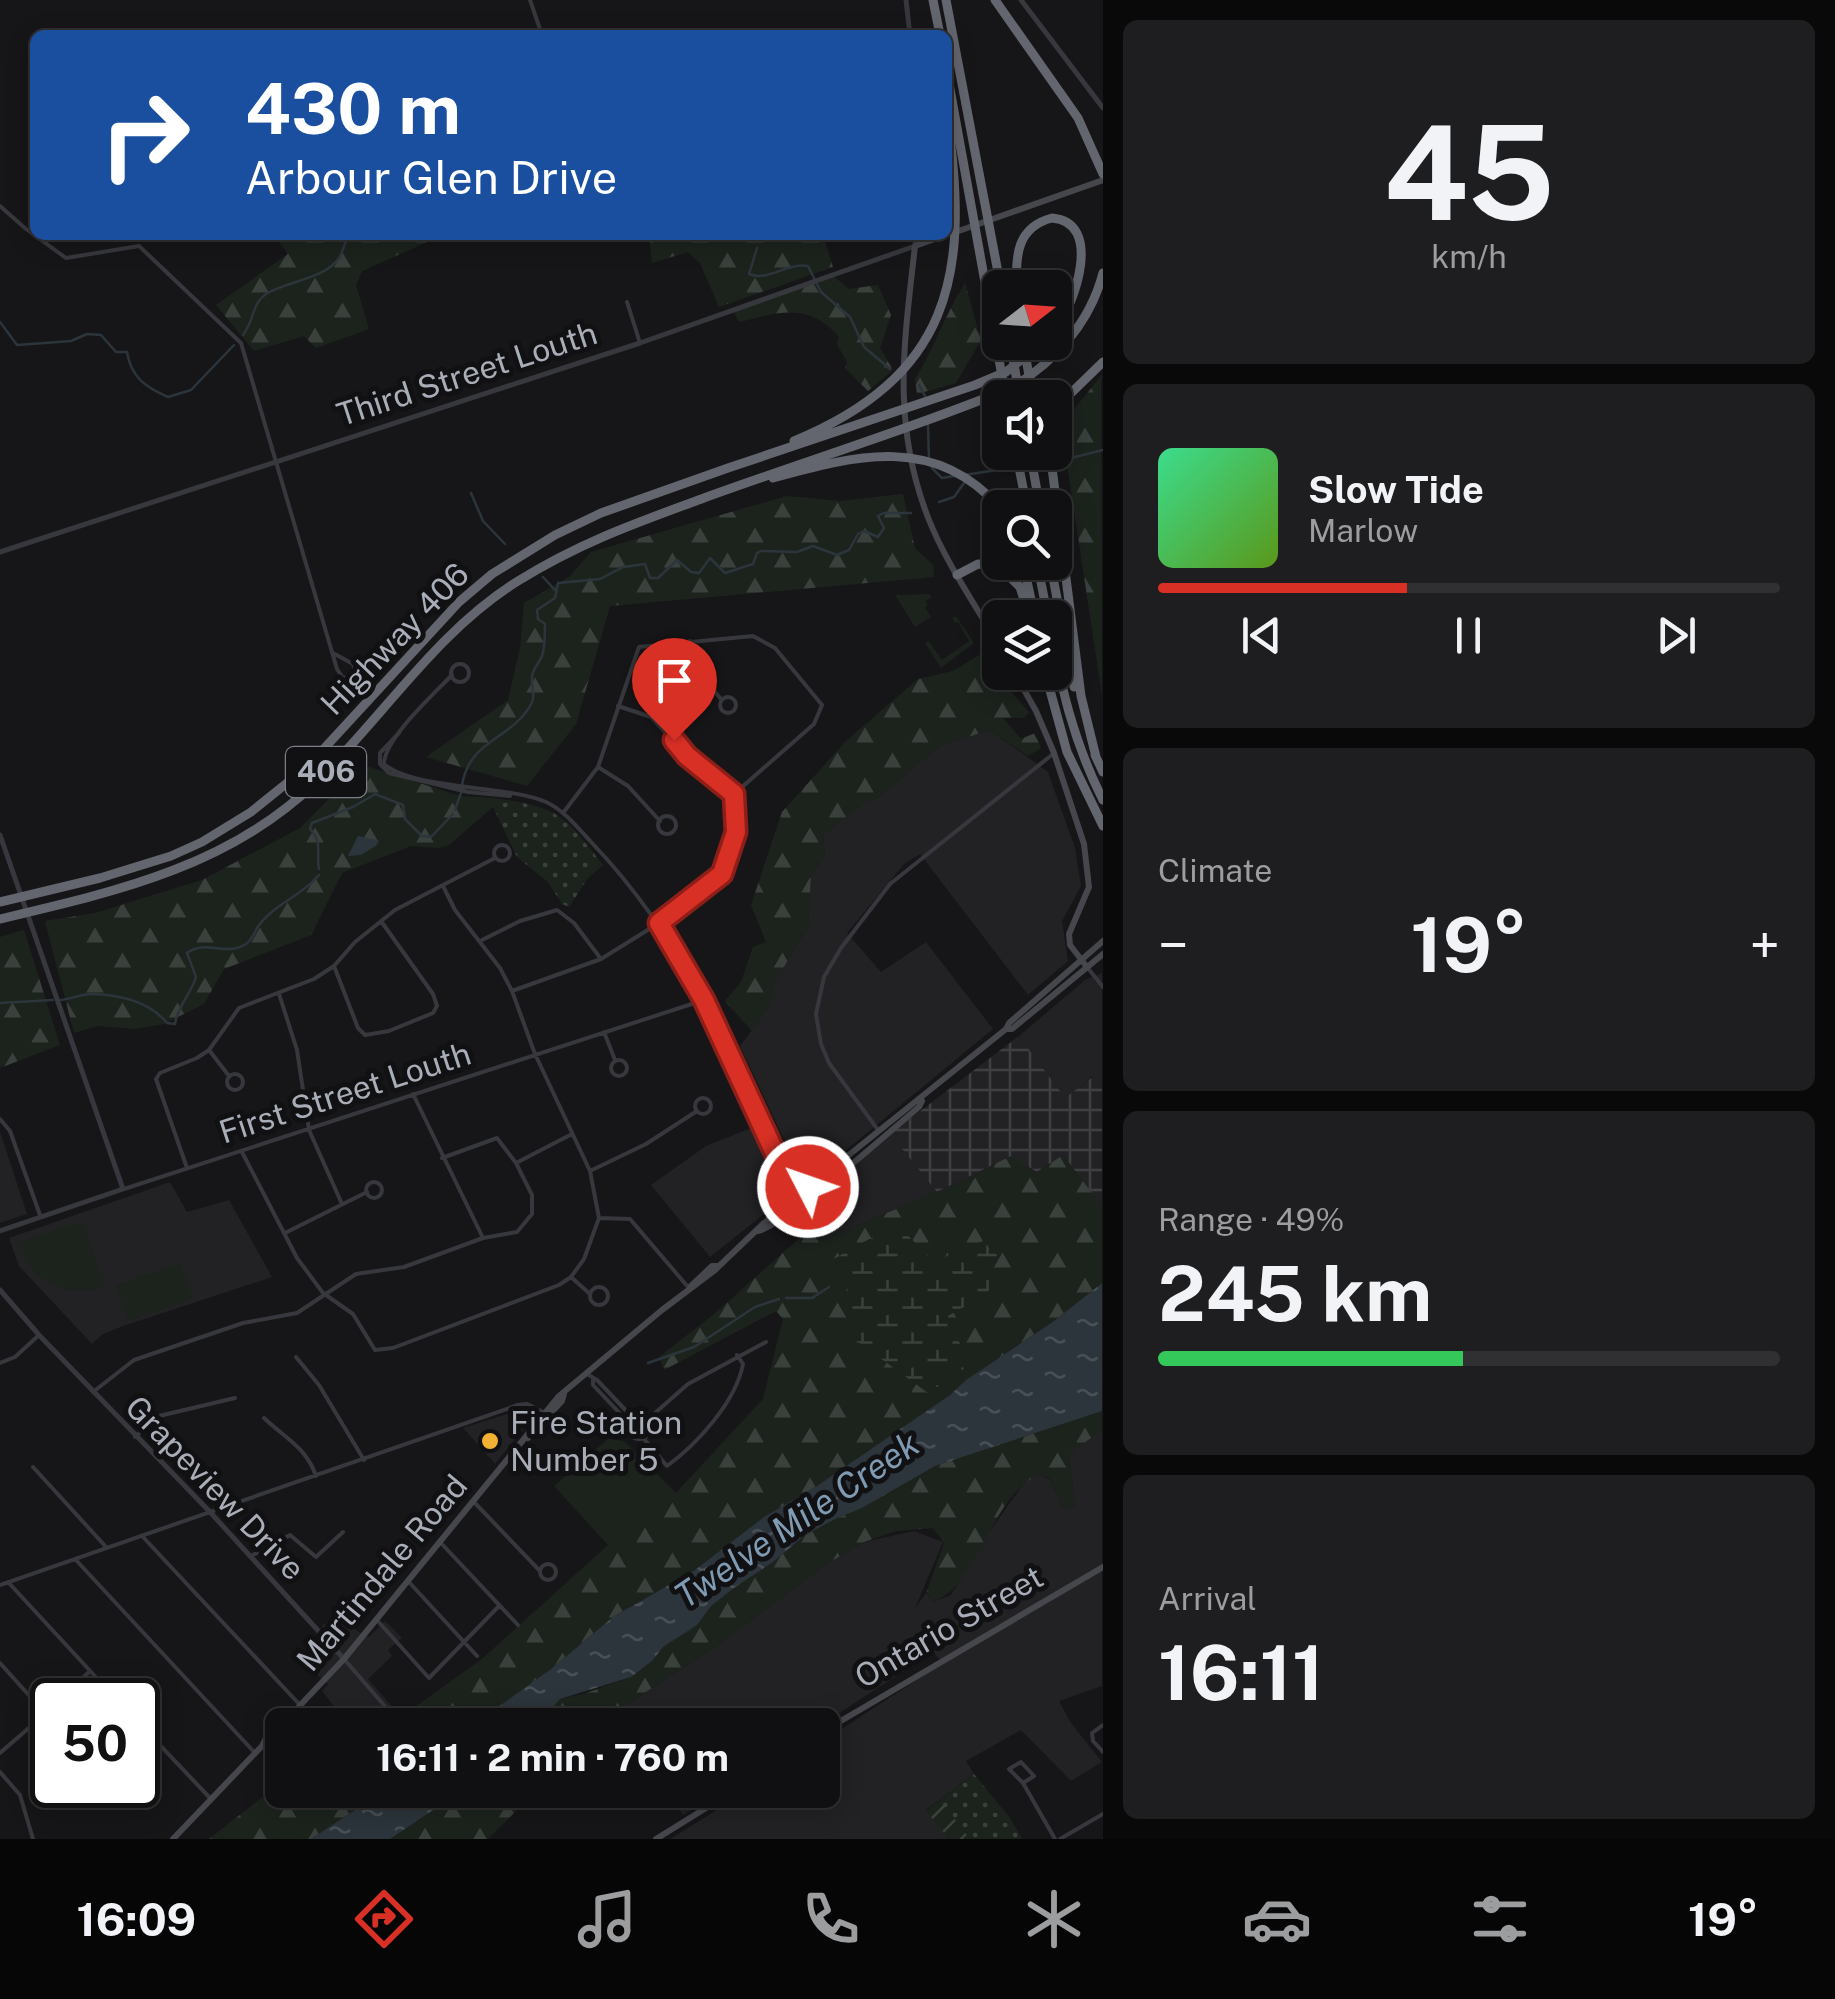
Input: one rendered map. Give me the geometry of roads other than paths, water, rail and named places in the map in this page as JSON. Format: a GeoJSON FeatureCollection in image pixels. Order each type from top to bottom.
{"type":"FeatureCollection","features":[{"type":"Feature","properties":{"kind":"highway"},"geometry":{"type":"LineString","coordinates":[[933,0],[939,30]]}},
{"type":"Feature","properties":{"kind":"highway"},"geometry":{"type":"LineString","coordinates":[[946,0],[952,30]]}},
{"type":"Feature","properties":{"kind":"highway"},"geometry":{"type":"LineString","coordinates":[[995,0],[1078,118],[1102,174]]}},
{"type":"Feature","properties":{"kind":"highway"},"geometry":{"type":"LineString","coordinates":[[952,31],[997,270]]}},
{"type":"Feature","properties":{"kind":"highway"},"geometry":{"type":"LineString","coordinates":[[952,100],[1003,380]]}},
{"type":"Feature","properties":{"kind":"highway"},"geometry":{"type":"LineString","coordinates":[[728,468],[835,422],[878,396],[911,361],[935,322],[953,268],[956,179],[952,151]]}},
{"type":"Feature","properties":{"kind":"highway"},"geometry":{"type":"LineString","coordinates":[[1018,270],[1019,244],[1029,228],[1052,218],[1075,226],[1085,238],[1088,264],[1072,304]]}},
{"type":"Feature","properties":{"kind":"highway"},"geometry":{"type":"LineString","coordinates":[[708,496],[991,396],[1037,370],[1079,326],[1102,273]]}},
{"type":"Feature","properties":{"kind":"highway"},"geometry":{"type":"LineString","coordinates":[[728,468],[957,391],[1006,372],[1022,360]]}},
{"type":"Feature","properties":{"kind":"highway"},"geometry":{"type":"LineString","coordinates":[[1072,395],[1102,362]]}},
{"type":"Feature","properties":{"kind":"highway"},"geometry":{"type":"LineString","coordinates":[[708,496],[871,456],[924,459],[949,468],[985,490]]}},
{"type":"Feature","properties":{"kind":"highway","name":"Highway 406"},"geometry":{"type":"LineString","coordinates":[[0,902],[133,869],[227,828],[285,787],[307,766],[436,625],[492,574],[526,550],[601,513],[728,468]]}},
{"type":"Feature","properties":{"kind":"highway","name":"Highway 406"},"geometry":{"type":"LineString","coordinates":[[0,919],[145,883],[238,842],[308,790],[454,630],[513,584],[598,536],[708,496]]}},
{"type":"Feature","properties":{"kind":"highway"},"geometry":{"type":"LineString","coordinates":[[957,574],[978,564],[998,565],[1020,587],[1025,600]]}},
{"type":"Feature","properties":{"kind":"highway"},"geometry":{"type":"LineString","coordinates":[[1054,580],[1078,706],[1102,772]]}},
{"type":"Feature","properties":{"kind":"highway"},"geometry":{"type":"LineString","coordinates":[[1065,580],[1081,696],[1096,757]]}},
{"type":"Feature","properties":{"kind":"highway"},"geometry":{"type":"LineString","coordinates":[[1050,690],[1067,752],[1102,826]]}},
{"type":"Feature","properties":{"kind":"highway"},"geometry":{"type":"LineString","coordinates":[[1063,690],[1084,763],[1102,800]]}},
{"type":"Feature","properties":{"kind":"main road","name":"Third Street Louth"},"geometry":{"type":"LineString","coordinates":[[952,233],[1102,174]]}},
{"type":"Feature","properties":{"kind":"main road","name":"Third Street Louth"},"geometry":{"type":"LineString","coordinates":[[915,246],[932,240]]}},
{"type":"Feature","properties":{"kind":"main road"},"geometry":{"type":"LineString","coordinates":[[915,246],[902,366],[904,421],[928,519],[982,617]]}},
{"type":"Feature","properties":{"kind":"main road"},"geometry":{"type":"LineString","coordinates":[[1024,690],[1054,753],[1088,862],[1088,886],[1069,934],[1070,945],[1087,967]]}},
{"type":"Feature","properties":{"kind":"main road","name":"Martindale Road"},"geometry":{"type":"LineString","coordinates":[[1006,1030],[1009,1023],[1102,941]]}},
{"type":"Feature","properties":{"kind":"main road","name":"Martindale Road"},"geometry":{"type":"LineString","coordinates":[[801,1198],[878,1130],[922,1100],[1102,954]]}},
{"type":"Feature","properties":{"kind":"main road","name":"Martindale Road"},"geometry":{"type":"LineString","coordinates":[[173,1839],[344,1659],[544,1413],[764,1222],[919,1107],[922,1100]]}},
{"type":"Feature","properties":{"kind":"main road","name":"Martindale Road"},"geometry":{"type":"LineString","coordinates":[[526,1438],[534,1434],[564,1394]]}},
{"type":"Feature","properties":{"kind":"main road","name":"Ontario Street"},"geometry":{"type":"LineString","coordinates":[[840,1721],[1102,1567]]}},
{"type":"Feature","properties":{"kind":"main road"},"geometry":{"type":"LineString","coordinates":[[657,1839],[706,1808]]}},
{"type":"Feature","properties":{"kind":"street"},"geometry":{"type":"LineString","coordinates":[[530,0],[540,30]]}},
{"type":"Feature","properties":{"kind":"street"},"geometry":{"type":"LineString","coordinates":[[906,0],[909,30]]}},
{"type":"Feature","properties":{"kind":"street"},"geometry":{"type":"LineString","coordinates":[[1021,0],[1102,108]]}},
{"type":"Feature","properties":{"kind":"street"},"geometry":{"type":"LineString","coordinates":[[0,206],[30,232]]}},
{"type":"Feature","properties":{"kind":"street"},"geometry":{"type":"LineString","coordinates":[[41,240],[66,258],[133,244],[241,343],[333,653],[340,674],[352,676],[356,671],[353,664],[333,653]]}},
{"type":"Feature","properties":{"kind":"street"},"geometry":{"type":"LineString","coordinates":[[915,246],[916,240]]}},
{"type":"Feature","properties":{"kind":"street","name":"Third Street Louth"},"geometry":{"type":"LineString","coordinates":[[0,552],[640,343],[915,246]]}},
{"type":"Feature","properties":{"kind":"street"},"geometry":{"type":"LineString","coordinates":[[627,302],[640,343]]}},
{"type":"Feature","properties":{"kind":"street"},"geometry":{"type":"LineString","coordinates":[[563,814],[598,767],[639,647],[753,636],[775,648],[822,705],[814,724],[734,794]]}},
{"type":"Feature","properties":{"kind":"street"},"geometry":{"type":"LineString","coordinates":[[690,640],[698,672],[721,699]]}},
{"type":"Feature","properties":{"kind":"street"},"geometry":{"type":"LineString","coordinates":[[452,675],[380,753],[384,770],[468,790],[547,802],[602,853],[659,923],[704,1000],[787,1179],[801,1198]]}},
{"type":"Feature","properties":{"kind":"street"},"geometry":{"type":"LineString","coordinates":[[512,991],[601,960],[659,923],[722,874],[736,832],[734,794],[687,756],[652,717],[618,706]]}},
{"type":"Feature","properties":{"kind":"street"},"geometry":{"type":"LineString","coordinates":[[878,1130],[828,1063],[821,1044],[816,1014],[824,977],[890,884],[1054,753]]}},
{"type":"Feature","properties":{"kind":"street"},"geometry":{"type":"LineString","coordinates":[[598,767],[628,786],[660,821]]}},
{"type":"Feature","properties":{"kind":"street"},"geometry":{"type":"LineString","coordinates":[[0,835],[123,1189]]}},
{"type":"Feature","properties":{"kind":"street"},"geometry":{"type":"LineString","coordinates":[[187,1168],[156,1078],[209,1050],[239,1008],[314,980],[380,921],[416,897],[496,858]]}},
{"type":"Feature","properties":{"kind":"street"},"geometry":{"type":"LineString","coordinates":[[242,1152],[297,1258],[323,1293],[353,1314],[370,1344],[380,1351],[540,1293],[571,1277],[591,1245],[599,1218],[590,1171],[535,1054],[512,991],[482,940],[455,910],[443,886]]}},
{"type":"Feature","properties":{"kind":"street"},"geometry":{"type":"LineString","coordinates":[[482,940],[520,921],[558,910],[574,923],[601,960]]}},
{"type":"Feature","properties":{"kind":"street"},"geometry":{"type":"LineString","coordinates":[[334,966],[358,1028],[366,1035],[388,1031],[433,1013],[433,994],[380,921]]}},
{"type":"Feature","properties":{"kind":"street"},"geometry":{"type":"LineString","coordinates":[[1087,967],[1102,988]]}},
{"type":"Feature","properties":{"kind":"street"},"geometry":{"type":"LineString","coordinates":[[279,992],[296,1050],[309,1130],[342,1204]]}},
{"type":"Feature","properties":{"kind":"street","name":"First Street Louth"},"geometry":{"type":"LineString","coordinates":[[0,1231],[704,1000]]}},
{"type":"Feature","properties":{"kind":"street"},"geometry":{"type":"LineString","coordinates":[[604,1032],[615,1061]]}},
{"type":"Feature","properties":{"kind":"street"},"geometry":{"type":"LineString","coordinates":[[209,1050],[230,1076]]}},
{"type":"Feature","properties":{"kind":"street"},"geometry":{"type":"LineString","coordinates":[[414,1094],[483,1238]]}},
{"type":"Feature","properties":{"kind":"street"},"geometry":{"type":"LineString","coordinates":[[590,1171],[646,1144],[697,1111]]}},
{"type":"Feature","properties":{"kind":"street"},"geometry":{"type":"LineString","coordinates":[[0,1118],[10,1131],[41,1218]]}},
{"type":"Feature","properties":{"kind":"street"},"geometry":{"type":"LineString","coordinates":[[516,1163],[572,1134]]}},
{"type":"Feature","properties":{"kind":"street"},"geometry":{"type":"LineString","coordinates":[[93,1392],[134,1360],[243,1323],[297,1313],[356,1274],[404,1267],[483,1238],[517,1232],[532,1214],[532,1195],[516,1163],[496,1138],[442,1158]]}},
{"type":"Feature","properties":{"kind":"street"},"geometry":{"type":"LineString","coordinates":[[285,1233],[367,1192]]}},
{"type":"Feature","properties":{"kind":"street"},"geometry":{"type":"LineString","coordinates":[[599,1218],[630,1219],[689,1288]]}},
{"type":"Feature","properties":{"kind":"street"},"geometry":{"type":"LineString","coordinates":[[571,1277],[590,1294]]}},
{"type":"Feature","properties":{"kind":"street","name":"Grapeview Drive"},"geometry":{"type":"LineString","coordinates":[[0,1290],[38,1335],[251,1556],[386,1708]]}},
{"type":"Feature","properties":{"kind":"street"},"geometry":{"type":"LineString","coordinates":[[0,1363],[15,1358],[38,1335]]}},
{"type":"Feature","properties":{"kind":"street"},"geometry":{"type":"LineString","coordinates":[[631,1420],[647,1420],[688,1384],[766,1342]]}},
{"type":"Feature","properties":{"kind":"street"},"geometry":{"type":"LineString","coordinates":[[644,1438],[666,1466],[680,1457],[732,1393],[743,1364],[737,1356]]}},
{"type":"Feature","properties":{"kind":"street"},"geometry":{"type":"LineString","coordinates":[[296,1357],[320,1385],[364,1460]]}},
{"type":"Feature","properties":{"kind":"street"},"geometry":{"type":"LineString","coordinates":[[586,1373],[597,1380],[631,1420],[630,1436],[644,1438],[650,1430],[647,1420]]}},
{"type":"Feature","properties":{"kind":"street"},"geometry":{"type":"LineString","coordinates":[[135,1437],[159,1416],[235,1398]]}},
{"type":"Feature","properties":{"kind":"street"},"geometry":{"type":"LineString","coordinates":[[0,1585],[518,1405],[527,1404],[544,1413]]}},
{"type":"Feature","properties":{"kind":"street"},"geometry":{"type":"LineString","coordinates":[[264,1418],[304,1450],[316,1477]]}},
{"type":"Feature","properties":{"kind":"street"},"geometry":{"type":"LineString","coordinates":[[33,1467],[107,1548]]}},
{"type":"Feature","properties":{"kind":"street"},"geometry":{"type":"LineString","coordinates":[[474,1502],[540,1571]]}},
{"type":"Feature","properties":{"kind":"street"},"geometry":{"type":"LineString","coordinates":[[251,1556],[290,1534],[316,1556],[343,1532]]}},
{"type":"Feature","properties":{"kind":"street"},"geometry":{"type":"LineString","coordinates":[[143,1537],[300,1706]]}},
{"type":"Feature","properties":{"kind":"street"},"geometry":{"type":"LineString","coordinates":[[440,1542],[518,1625]]}},
{"type":"Feature","properties":{"kind":"street"},"geometry":{"type":"LineString","coordinates":[[75,1559],[258,1750]]}},
{"type":"Feature","properties":{"kind":"street"},"geometry":{"type":"LineString","coordinates":[[408,1581],[477,1656]]}},
{"type":"Feature","properties":{"kind":"street"},"geometry":{"type":"LineString","coordinates":[[8,1582],[96,1678]]}},
{"type":"Feature","properties":{"kind":"street"},"geometry":{"type":"LineString","coordinates":[[376,1618],[429,1678],[499,1606]]}},
{"type":"Feature","properties":{"kind":"street"},"geometry":{"type":"LineString","coordinates":[[0,1663],[30,1696]]}},
{"type":"Feature","properties":{"kind":"street"},"geometry":{"type":"LineString","coordinates":[[84,1678],[90,1672]]}},
{"type":"Feature","properties":{"kind":"street"},"geometry":{"type":"LineString","coordinates":[[1102,1725],[1092,1731],[1093,1741],[1102,1752]]}},
{"type":"Feature","properties":{"kind":"street"},"geometry":{"type":"LineString","coordinates":[[0,1753],[30,1728]]}},
{"type":"Feature","properties":{"kind":"street"},"geometry":{"type":"LineString","coordinates":[[160,1745],[212,1799]]}},
{"type":"Feature","properties":{"kind":"street"},"geometry":{"type":"LineString","coordinates":[[1022,1783],[1034,1776],[1021,1762],[1009,1768],[1057,1839],[1102,1814]]}},
{"type":"Feature","properties":{"kind":"street"},"geometry":{"type":"LineString","coordinates":[[0,1772],[20,1795],[34,1839]]}},
{"type":"Feature","properties":{"kind":"street"},"geometry":{"type":"LineString","coordinates":[[1076,1830],[1079,1839]]}},
{"type":"Feature","properties":{"kind":"water"},"geometry":{"type":"Polygon","coordinates":[[[358,836],[377,840],[377,845],[361,855],[348,856],[358,836]]]}},
{"type":"Feature","properties":{"kind":"water","name":"Twelve Mile Creek"},"geometry":{"type":"Polygon","coordinates":[[[1102,1283],[1102,1411],[935,1466],[804,1536],[711,1606],[697,1625],[663,1647],[631,1677],[560,1699],[552,1708],[497,1708],[613,1617],[695,1570],[764,1517],[817,1486],[1054,1321],[1102,1283]]]}},
{"type":"Feature","properties":{"kind":"water"},"geometry":{"type":"Polygon","coordinates":[[[358,1808],[436,1808],[390,1839],[311,1839],[358,1808]]]}},
{"type":"Feature","properties":{"kind":"waterway"},"geometry":{"type":"LineString","coordinates":[[243,335],[261,298],[325,271],[340,256],[346,240]]}},
{"type":"Feature","properties":{"kind":"waterway"},"geometry":{"type":"LineString","coordinates":[[757,248],[749,274],[763,276],[808,266],[821,292],[850,317],[864,347],[890,369]]}},
{"type":"Feature","properties":{"kind":"waterway"},"geometry":{"type":"LineString","coordinates":[[0,322],[17,345],[101,335],[116,352],[127,352],[140,380],[168,397],[191,390],[234,345]]}},
{"type":"Feature","properties":{"kind":"waterway"},"geometry":{"type":"LineString","coordinates":[[919,385],[925,396]]}},
{"type":"Feature","properties":{"kind":"waterway"},"geometry":{"type":"LineString","coordinates":[[928,424],[929,461]]}},
{"type":"Feature","properties":{"kind":"waterway"},"geometry":{"type":"LineString","coordinates":[[1072,458],[1103,450]]}},
{"type":"Feature","properties":{"kind":"waterway"},"geometry":{"type":"LineString","coordinates":[[932,468],[942,478],[954,476]]}},
{"type":"Feature","properties":{"kind":"waterway"},"geometry":{"type":"LineString","coordinates":[[965,475],[996,470]]}},
{"type":"Feature","properties":{"kind":"waterway"},"geometry":{"type":"LineString","coordinates":[[939,502],[954,497],[964,483]]}},
{"type":"Feature","properties":{"kind":"waterway"},"geometry":{"type":"LineString","coordinates":[[471,493],[483,521],[505,544]]}},
{"type":"Feature","properties":{"kind":"waterway"},"geometry":{"type":"LineString","coordinates":[[462,785],[473,759],[520,719],[531,704],[532,675],[545,640],[545,624],[538,619],[537,610],[555,598],[558,583],[600,579],[623,567],[645,564],[650,578],[658,578],[677,560],[691,572],[699,573],[710,558],[725,573],[753,564],[761,551],[797,552],[813,546],[837,555],[849,550],[864,531],[878,537],[884,528],[878,516],[911,513]]}},
{"type":"Feature","properties":{"kind":"waterway"},"geometry":{"type":"LineString","coordinates":[[543,577],[555,590]]}},
{"type":"Feature","properties":{"kind":"waterway"},"geometry":{"type":"LineString","coordinates":[[455,810],[461,793]]}},
{"type":"Feature","properties":{"kind":"waterway"},"geometry":{"type":"LineString","coordinates":[[319,869],[312,823],[375,794],[403,805],[405,819],[422,836],[431,837],[453,814]]}},
{"type":"Feature","properties":{"kind":"waterway"},"geometry":{"type":"LineString","coordinates":[[61,1000],[89,994],[124,998],[175,1024],[196,977],[187,953],[246,944],[266,917],[319,875]]}},
{"type":"Feature","properties":{"kind":"waterway"},"geometry":{"type":"LineString","coordinates":[[0,1003],[53,1000]]}},
{"type":"Feature","properties":{"kind":"waterway"},"geometry":{"type":"LineString","coordinates":[[786,1298],[812,1298],[829,1287]]}},
{"type":"Feature","properties":{"kind":"waterway"},"geometry":{"type":"LineString","coordinates":[[648,1363],[694,1347],[755,1307],[779,1299]]}},
{"type":"Feature","properties":{"kind":"place","name":"Fire Station Number 5"},"geometry":{"type":"Point","coordinates":[490,1441]}}]}
